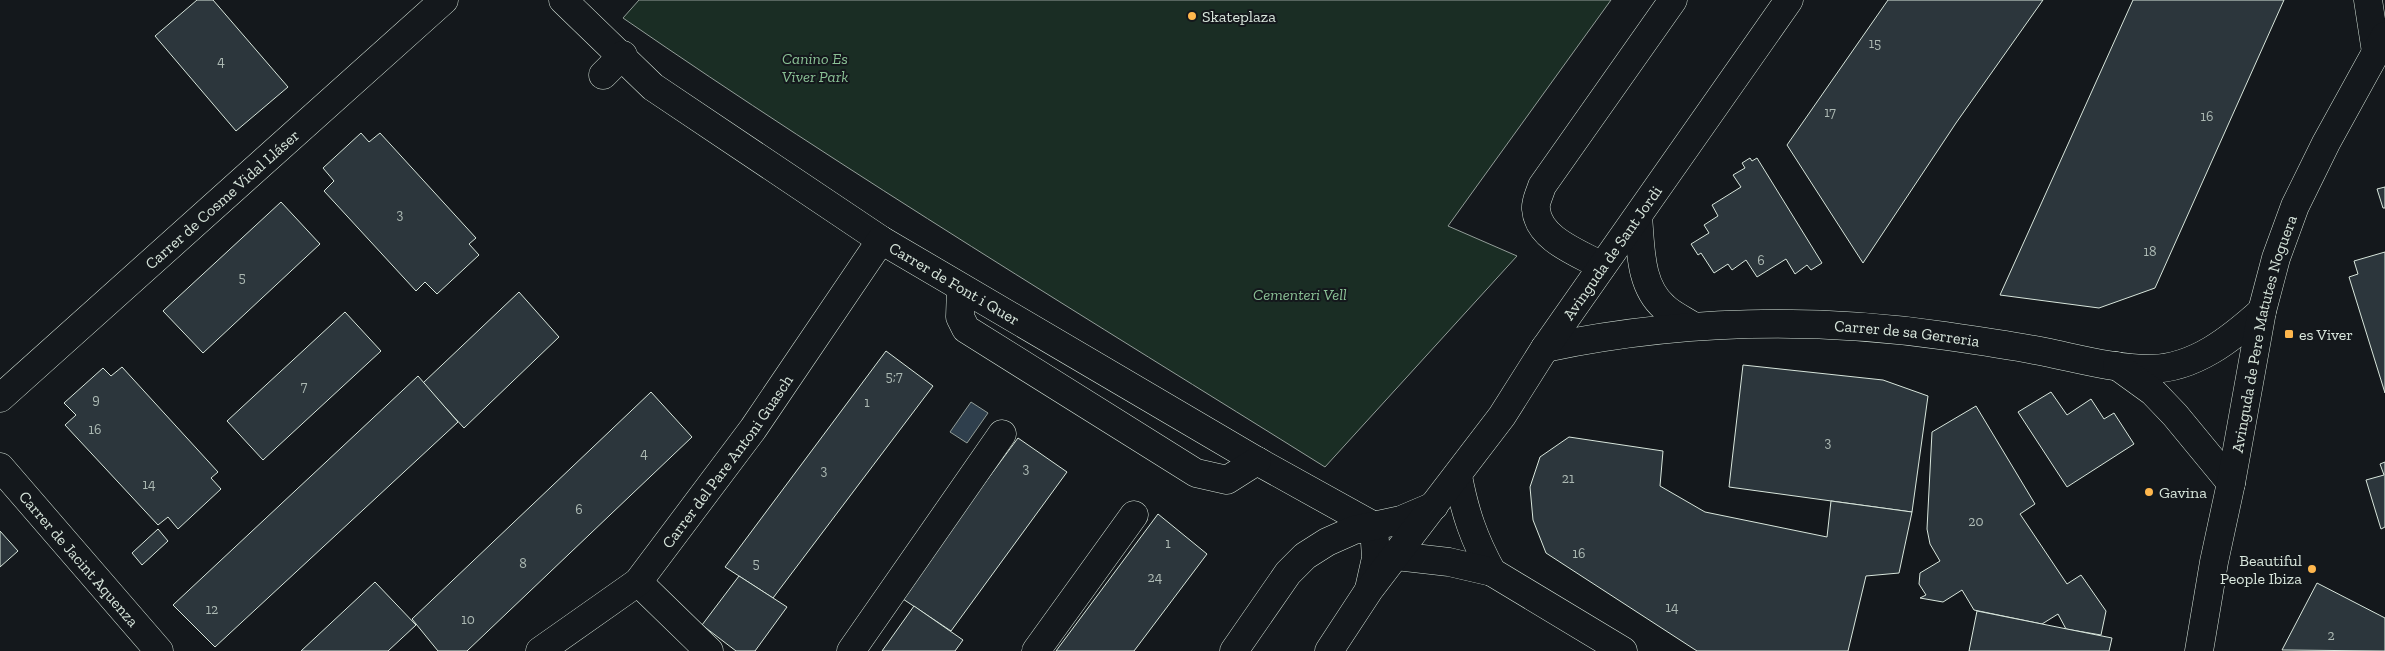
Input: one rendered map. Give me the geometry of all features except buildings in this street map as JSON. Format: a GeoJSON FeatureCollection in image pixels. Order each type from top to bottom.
{"type":"FeatureCollection","features":[{"type":"Feature","properties":{"kind":"street","name":"Carrer de Cosme Vidal Lláser"},"geometry":{"type":"LineString","coordinates":[[0,398],[444,0]]}},
{"type":"Feature","properties":{"kind":"street","name":"Carrer de Font i Quer"},"geometry":{"type":"LineString","coordinates":[[564,0],[653,87],[881,240],[1257,462],[1374,526]]}},
{"type":"Feature","properties":{"kind":"street"},"geometry":{"type":"LineString","coordinates":[[1602,266],[1559,242],[1541,228],[1536,208],[1542,186],[1673,0]]}},
{"type":"Feature","properties":{"kind":"street","name":"Avinguda de Sant Jordi"},"geometry":{"type":"LineString","coordinates":[[1329,651],[1369,590],[1436,506],[1502,416],[1545,348],[1789,0]]}},
{"type":"Feature","properties":{"kind":"street"},"geometry":{"type":"LineString","coordinates":[[2368,0],[2380,44]]}},
{"type":"Feature","properties":{"kind":"street","name":"Avinguda de Pere Matutes Noguera"},"geometry":{"type":"LineString","coordinates":[[2199,651],[2262,311],[2276,258],[2295,206],[2326,143],[2380,44]]}},
{"type":"Feature","properties":{"kind":"street"},"geometry":{"type":"LineString","coordinates":[[603,75],[622,55]]}},
{"type":"Feature","properties":{"kind":"street"},"geometry":{"type":"LineString","coordinates":[[1638,217],[1642,265],[1650,289],[1664,307],[1693,326]]}},
{"type":"Feature","properties":{"kind":"street","name":"Carrer del Pare Antoni Guasch"},"geometry":{"type":"LineString","coordinates":[[540,651],[638,582],[753,429],[881,240]]}},
{"type":"Feature","properties":{"kind":"street"},"geometry":{"type":"LineString","coordinates":[[961,288],[960,317],[966,330],[1196,473],[1227,480],[1257,462]]}},
{"type":"Feature","properties":{"kind":"street","name":"Carrer de sa Gerreria"},"geometry":{"type":"LineString","coordinates":[[1545,348],[1626,332],[1693,326],[1756,323],[1858,325],[2017,346],[2117,366],[2152,369],[2186,361],[2220,345],[2238,333],[2262,311]]}},
{"type":"Feature","properties":{"kind":"street","name":"Carrer de sa Gerreria"},"geometry":{"type":"LineString","coordinates":[[2117,366],[2153,392],[2175,415],[2231,483]]}},
{"type":"Feature","properties":{"kind":"street"},"geometry":{"type":"LineString","coordinates":[[851,651],[1002,434]]}},
{"type":"Feature","properties":{"kind":"street","name":"Carrer de Jacint Aquenza"},"geometry":{"type":"LineString","coordinates":[[0,467],[159,651]]}},
{"type":"Feature","properties":{"kind":"street"},"geometry":{"type":"LineString","coordinates":[[1458,476],[1464,508],[1475,540],[1492,572]]}},
{"type":"Feature","properties":{"kind":"street"},"geometry":{"type":"LineString","coordinates":[[1234,651],[1288,573],[1305,556],[1345,534],[1401,520],[1436,506]]}},
{"type":"Feature","properties":{"kind":"street"},"geometry":{"type":"LineString","coordinates":[[1036,651],[1134,515]]}},
{"type":"Feature","properties":{"kind":"street","name":"Avinguda de Sant Jordi"},"geometry":{"type":"LineString","coordinates":[[1369,590],[1376,558],[1374,526]]}},
{"type":"Feature","properties":{"kind":"street"},"geometry":{"type":"LineString","coordinates":[[1396,556],[1449,562],[1492,572],[1623,651]]}},
{"type":"Feature","properties":{"kind":"street"},"geometry":{"type":"LineString","coordinates":[[638,582],[709,651]]}},
{"type":"Feature","properties":{"kind":"green space","name":"Cementeri Vell"},"geometry":{"type":"Polygon","coordinates":[[[639,0],[1611,0],[1448,226],[1517,256],[1325,467],[884,191],[709,77],[623,18],[639,0]]]}},
{"type":"Feature","properties":{"kind":"water"},"geometry":{"type":"Polygon","coordinates":[[[971,402],[988,413],[967,443],[950,432],[971,402]]]}},
{"type":"Feature","properties":{"kind":"place","name":"Skateplaza"},"geometry":{"type":"Point","coordinates":[1192,16]}},
{"type":"Feature","properties":{"kind":"place","name":"es Viver"},"geometry":{"type":"Point","coordinates":[2289,334]}},
{"type":"Feature","properties":{"kind":"place","name":"Gavina"},"geometry":{"type":"Point","coordinates":[2149,492]}},
{"type":"Feature","properties":{"kind":"place","name":"Beautiful People Ibiza"},"geometry":{"type":"Point","coordinates":[2312,569]}},
{"type":"Feature","properties":{"kind":"park label","name":"Canino Es Viver Park"},"geometry":{"type":"Point","coordinates":[815,67]}}]}
